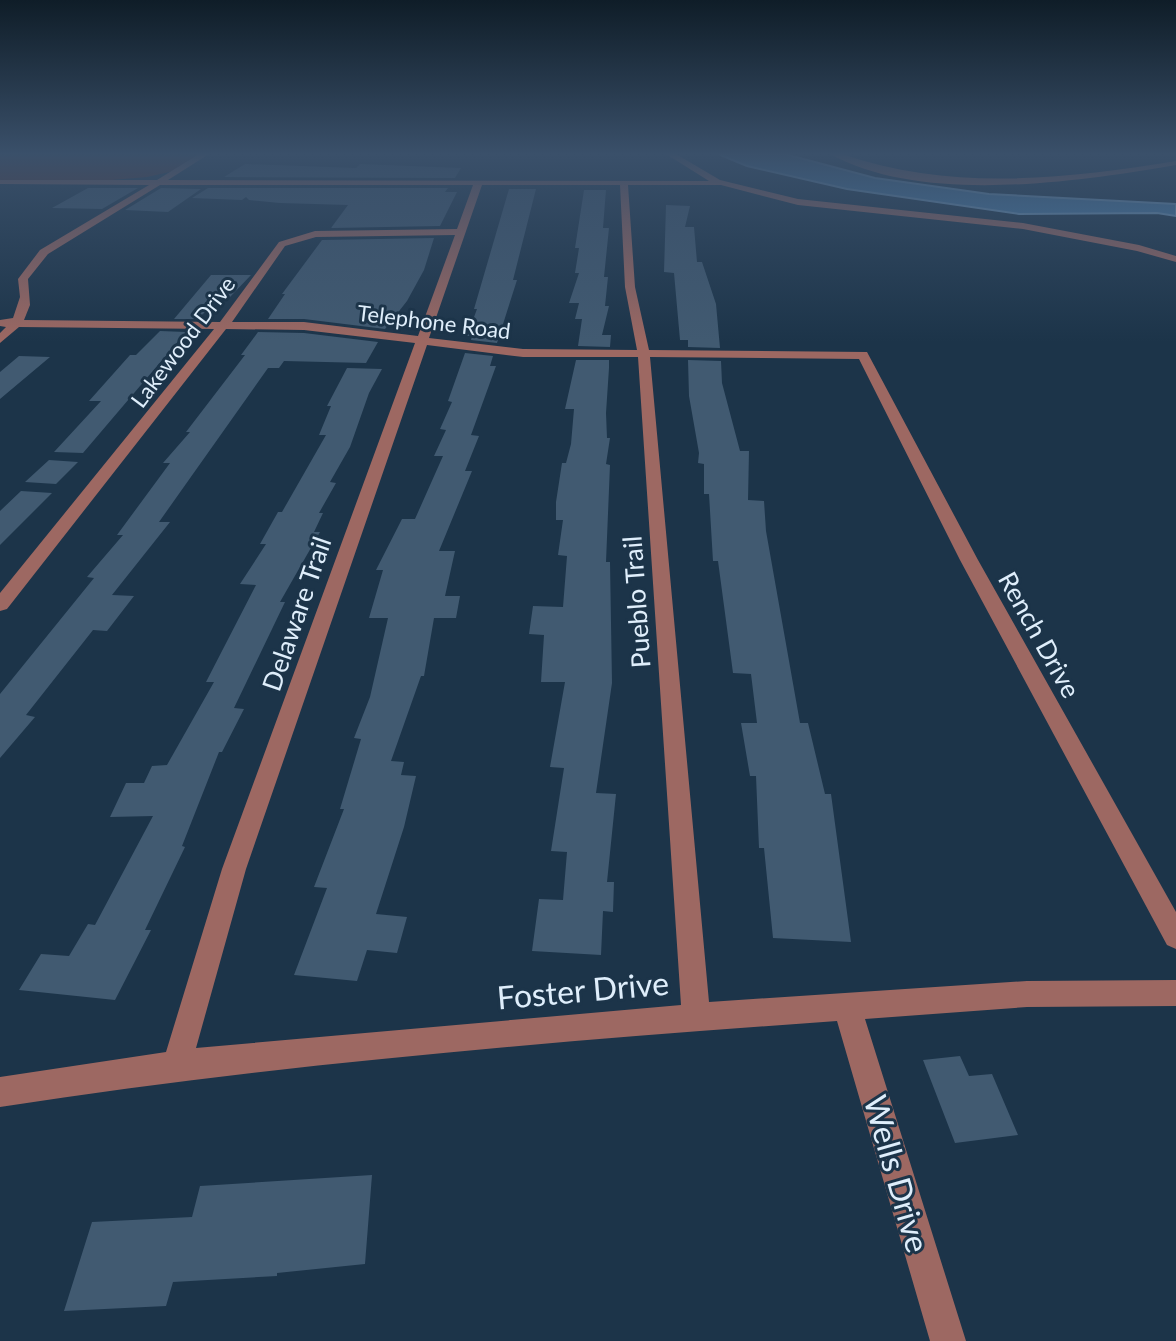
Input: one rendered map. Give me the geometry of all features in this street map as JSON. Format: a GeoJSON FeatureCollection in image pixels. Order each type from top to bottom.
{"type":"FeatureCollection","features":[{"type":"Feature","properties":{"kind":"street"},"geometry":{"type":"LineString","coordinates":[[0,339],[16,323],[28,298],[23,279],[44,252],[102,217]]}},
{"type":"Feature","properties":{"kind":"street","name":"Delaware Trail"},"geometry":{"type":"LineString","coordinates":[[177,1065],[234,869],[467,217]]}},
{"type":"Feature","properties":{"kind":"street","name":"Pueblo Trail"},"geometry":{"type":"LineString","coordinates":[[626,217],[630,287],[644,355],[696,1017]]}},
{"type":"Feature","properties":{"kind":"street"},"geometry":{"type":"LineString","coordinates":[[914,217],[1049,230],[1139,248],[1176,259]]}},
{"type":"Feature","properties":{"kind":"street","name":"Lakewood Drive"},"geometry":{"type":"LineString","coordinates":[[0,605],[222,325],[268,261],[290,240],[351,231],[462,232]]}},
{"type":"Feature","properties":{"kind":"street","name":"Telephone Road"},"geometry":{"type":"LineString","coordinates":[[0,323],[304,326],[523,353],[863,355]]}},
{"type":"Feature","properties":{"kind":"street","name":"Rench Drive"},"geometry":{"type":"LineString","coordinates":[[863,355],[969,560],[1176,937]]}},
{"type":"Feature","properties":{"kind":"street","name":"Foster Drive"},"geometry":{"type":"LineString","coordinates":[[0,1092],[177,1065],[696,1017],[1027,994],[1176,993]]}},
{"type":"Feature","properties":{"kind":"street","name":"Wells Drive"},"geometry":{"type":"LineString","coordinates":[[847,1006],[948,1341]]}},
{"type":"Feature","properties":{"kind":"building"},"geometry":{"type":"Polygon","coordinates":[[[339,217],[445,217],[440,226],[331,228],[339,217]]]}},
{"type":"Feature","properties":{"kind":"building"},"geometry":{"type":"Polygon","coordinates":[[[501,217],[529,217],[513,280],[517,280],[497,343],[471,340],[472,336],[467,336],[477,309],[474,309],[501,217]]]}},
{"type":"Feature","properties":{"kind":"building"},"geometry":{"type":"Polygon","coordinates":[[[580,217],[604,217],[603,228],[609,228],[604,277],[608,277],[605,306],[609,306],[602,335],[611,335],[610,347],[578,346],[582,319],[575,319],[579,303],[569,303],[579,273],[575,273],[579,248],[575,248],[580,217]]]}},
{"type":"Feature","properties":{"kind":"building"},"geometry":{"type":"Polygon","coordinates":[[[666,217],[687,217],[685,227],[694,227],[697,262],[702,262],[716,304],[720,348],[688,347],[688,340],[680,340],[674,273],[664,272],[666,217]]]}},
{"type":"Feature","properties":{"kind":"building"},"geometry":{"type":"Polygon","coordinates":[[[434,238],[424,270],[407,301],[385,329],[304,319],[268,319],[285,294],[282,294],[322,240],[434,238]]]}},
{"type":"Feature","properties":{"kind":"building"},"geometry":{"type":"Polygon","coordinates":[[[211,275],[251,275],[230,297],[224,296],[197,319],[174,319],[211,275]]]}},
{"type":"Feature","properties":{"kind":"building"},"geometry":{"type":"Polygon","coordinates":[[[160,331],[186,332],[83,453],[54,452],[101,401],[89,401],[130,355],[136,355],[160,331]]]}},
{"type":"Feature","properties":{"kind":"building"},"geometry":{"type":"Polygon","coordinates":[[[258,332],[304,333],[378,342],[366,363],[284,361],[279,368],[268,368],[159,522],[170,522],[112,595],[134,596],[107,631],[93,630],[26,715],[35,717],[0,758],[0,694],[94,578],[87,577],[123,535],[117,535],[170,463],[163,463],[190,432],[186,432],[245,355],[241,355],[258,332]]]}},
{"type":"Feature","properties":{"kind":"building"},"geometry":{"type":"Polygon","coordinates":[[[465,353],[493,356],[490,366],[496,366],[471,435],[479,436],[465,471],[472,471],[439,551],[455,551],[445,596],[460,596],[456,618],[434,618],[424,676],[421,676],[391,761],[404,762],[401,775],[416,776],[404,827],[376,914],[407,917],[397,953],[367,950],[357,981],[294,975],[327,888],[314,887],[344,809],[340,809],[361,739],[354,738],[370,697],[388,618],[369,618],[383,570],[376,570],[402,519],[415,519],[443,456],[434,456],[446,430],[440,429],[452,402],[448,401],[465,353]]]}},
{"type":"Feature","properties":{"kind":"building"},"geometry":{"type":"Polygon","coordinates":[[[19,356],[50,357],[0,399],[0,372],[19,356]]]}},
{"type":"Feature","properties":{"kind":"building"},"geometry":{"type":"Polygon","coordinates":[[[576,360],[609,360],[606,413],[607,438],[610,438],[606,464],[610,465],[606,562],[610,562],[612,683],[596,793],[616,794],[607,882],[614,882],[613,912],[603,911],[601,955],[532,951],[539,899],[563,900],[567,852],[551,851],[564,768],[550,767],[565,682],[541,682],[544,635],[529,634],[533,606],[563,607],[567,556],[558,555],[563,520],[556,520],[556,502],[562,463],[566,463],[571,444],[574,409],[565,409],[576,360]]]}},
{"type":"Feature","properties":{"kind":"building"},"geometry":{"type":"Polygon","coordinates":[[[688,360],[721,361],[722,383],[740,451],[749,451],[748,500],[764,501],[766,531],[800,723],[808,723],[825,794],[831,794],[851,942],[773,938],[764,848],[759,848],[756,776],[750,776],[741,723],[757,723],[751,674],[733,673],[718,561],[713,561],[709,494],[704,494],[704,464],[698,463],[689,396],[688,360]]]}},
{"type":"Feature","properties":{"kind":"building"},"geometry":{"type":"Polygon","coordinates":[[[347,368],[382,369],[369,393],[350,447],[330,482],[336,483],[319,513],[323,513],[314,532],[320,532],[280,602],[285,602],[234,708],[244,709],[222,752],[219,752],[182,846],[185,847],[145,930],[151,930],[115,1000],[19,990],[41,954],[69,956],[88,924],[95,925],[153,816],[110,817],[126,783],[144,783],[152,766],[167,765],[214,682],[206,682],[256,585],[240,584],[266,544],[260,544],[278,512],[282,512],[326,435],[319,435],[331,406],[327,406],[347,368]]]}},
{"type":"Feature","properties":{"kind":"building"},"geometry":{"type":"Polygon","coordinates":[[[49,460],[78,462],[56,484],[25,482],[49,460]]]}},
{"type":"Feature","properties":{"kind":"building"},"geometry":{"type":"Polygon","coordinates":[[[21,491],[52,493],[0,545],[0,511],[21,491]]]}},
{"type":"Feature","properties":{"kind":"building"},"geometry":{"type":"Polygon","coordinates":[[[960,1056],[969,1076],[992,1074],[1018,1135],[955,1143],[923,1060],[960,1056]]]}},
{"type":"Feature","properties":{"kind":"building"},"geometry":{"type":"Polygon","coordinates":[[[372,1175],[365,1264],[277,1273],[277,1276],[173,1282],[166,1306],[64,1311],[92,1222],[192,1217],[200,1186],[372,1175]]]}}]}
